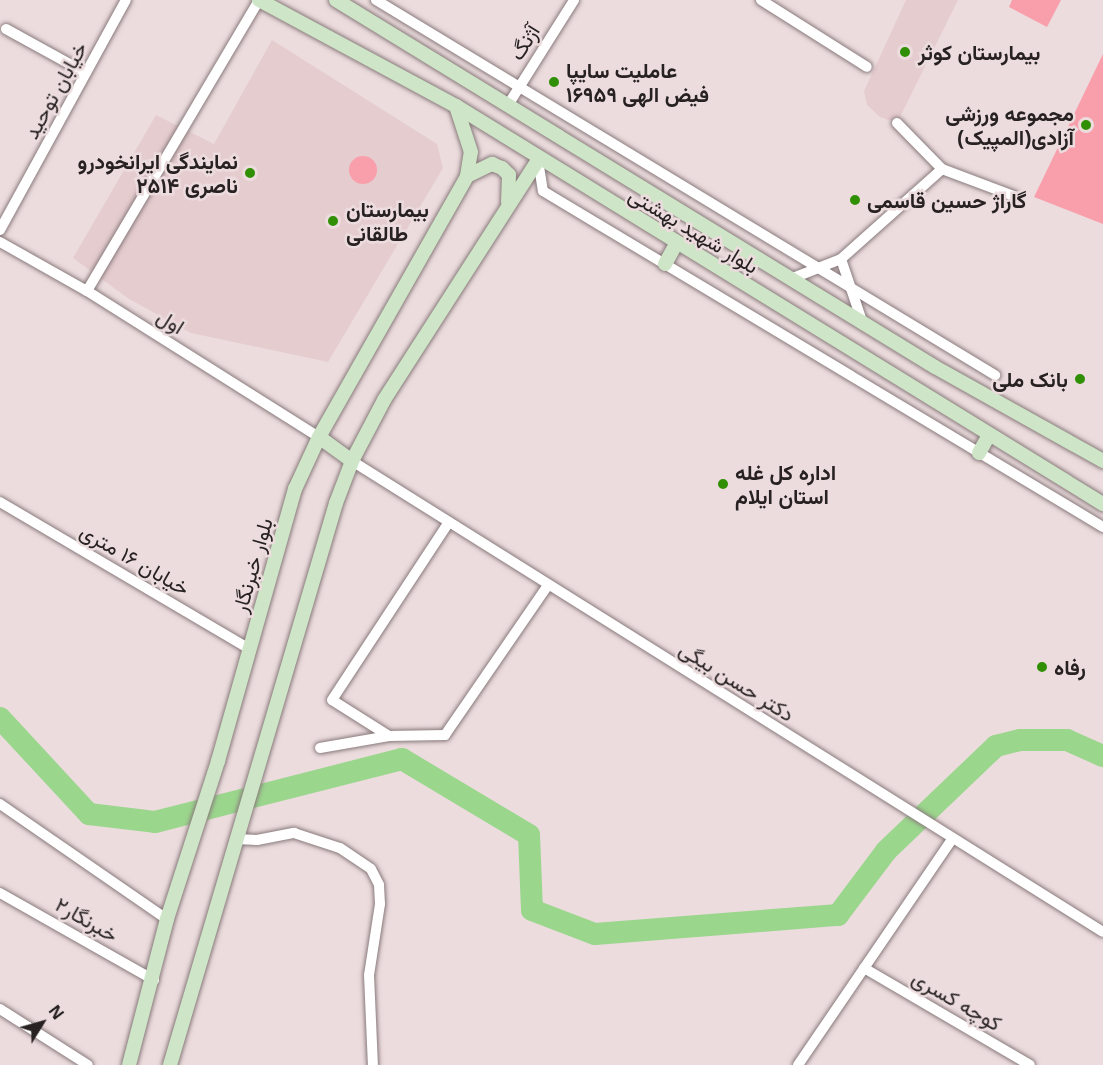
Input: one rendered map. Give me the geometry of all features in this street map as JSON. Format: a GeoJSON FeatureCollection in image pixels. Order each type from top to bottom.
{"type":"FeatureCollection","features":[{"type":"Feature","properties":{"kind":"main road","name":"بلوار شهید بهشتی"},"geometry":{"type":"LineString","coordinates":[[259,0],[456,106],[538,160],[1103,504]]}},
{"type":"Feature","properties":{"kind":"main road","name":"بلوار شهید بهشتی"},"geometry":{"type":"LineString","coordinates":[[336,0],[862,321],[1103,461]]}},
{"type":"Feature","properties":{"kind":"main road","name":"بلوار خبرنگار"},"geometry":{"type":"LineString","coordinates":[[129,1065],[154,980],[167,919],[250,649],[295,489],[319,437],[467,176],[470,146],[456,106]]}},
{"type":"Feature","properties":{"kind":"main road"},"geometry":{"type":"LineString","coordinates":[[170,1065],[352,461],[384,400],[538,160]]}},
{"type":"Feature","properties":{"kind":"main road"},"geometry":{"type":"LineString","coordinates":[[467,176],[492,164],[502,168],[509,175],[508,204]]}},
{"type":"Feature","properties":{"kind":"main road"},"geometry":{"type":"LineString","coordinates":[[665,264],[676,244]]}},
{"type":"Feature","properties":{"kind":"main road"},"geometry":{"type":"LineString","coordinates":[[979,453],[989,435]]}},
{"type":"Feature","properties":{"kind":"main road"},"geometry":{"type":"LineString","coordinates":[[319,437],[352,461]]}},
{"type":"Feature","properties":{"kind":"street","name":"خیابان توحید"},"geometry":{"type":"LineString","coordinates":[[0,230],[126,0]]}},
{"type":"Feature","properties":{"kind":"street"},"geometry":{"type":"LineString","coordinates":[[87,291],[259,0]]}},
{"type":"Feature","properties":{"kind":"street"},"geometry":{"type":"LineString","coordinates":[[376,0],[520,85],[995,375]]}},
{"type":"Feature","properties":{"kind":"street","name":"آژنگ"},"geometry":{"type":"LineString","coordinates":[[508,105],[574,0]]}},
{"type":"Feature","properties":{"kind":"street"},"geometry":{"type":"LineString","coordinates":[[761,0],[867,67]]}},
{"type":"Feature","properties":{"kind":"street"},"geometry":{"type":"LineString","coordinates":[[6,29],[86,73]]}},
{"type":"Feature","properties":{"kind":"street"},"geometry":{"type":"LineString","coordinates":[[897,123],[942,169],[1014,196]]}},
{"type":"Feature","properties":{"kind":"street"},"geometry":{"type":"LineString","coordinates":[[538,160],[543,191],[1103,527]]}},
{"type":"Feature","properties":{"kind":"street"},"geometry":{"type":"LineString","coordinates":[[793,278],[841,259],[942,169]]}},
{"type":"Feature","properties":{"kind":"street","name":"اول"},"geometry":{"type":"LineString","coordinates":[[0,242],[87,291],[319,437]]}},
{"type":"Feature","properties":{"kind":"street"},"geometry":{"type":"LineString","coordinates":[[841,259],[862,321]]}},
{"type":"Feature","properties":{"kind":"street","name":"دکتر حسن بیگی"},"geometry":{"type":"LineString","coordinates":[[352,461],[1103,932]]}},
{"type":"Feature","properties":{"kind":"street","name":"خیابان ۱۶ متری"},"geometry":{"type":"LineString","coordinates":[[0,502],[250,649]]}},
{"type":"Feature","properties":{"kind":"street"},"geometry":{"type":"LineString","coordinates":[[389,736],[332,700],[449,522]]}},
{"type":"Feature","properties":{"kind":"street"},"geometry":{"type":"LineString","coordinates":[[320,748],[389,736],[445,735],[549,585]]}},
{"type":"Feature","properties":{"kind":"street"},"geometry":{"type":"LineString","coordinates":[[0,804],[167,919]]}},
{"type":"Feature","properties":{"kind":"street"},"geometry":{"type":"LineString","coordinates":[[237,839],[257,840],[294,833],[340,848],[371,869],[379,885],[380,904],[369,975],[376,1056],[373,1065]]}},
{"type":"Feature","properties":{"kind":"street"},"geometry":{"type":"LineString","coordinates":[[798,1065],[952,839]]}},
{"type":"Feature","properties":{"kind":"street","name":"خبرنگار۲"},"geometry":{"type":"LineString","coordinates":[[0,892],[154,980]]}},
{"type":"Feature","properties":{"kind":"street","name":"کوچه کسری"},"geometry":{"type":"LineString","coordinates":[[864,968],[1030,1065]]}},
{"type":"Feature","properties":{"kind":"street"},"geometry":{"type":"LineString","coordinates":[[0,1009],[88,1065]]}},
{"type":"Feature","properties":{"kind":"shaded area","name":"بیمارستان کوثر"},"geometry":{"type":"Polygon","coordinates":[[[906,0],[958,0],[897,123],[880,117],[867,105],[864,91],[906,0]]]}},
{"type":"Feature","properties":{"kind":"shaded area"},"geometry":{"type":"Polygon","coordinates":[[[1012,0],[1061,0],[1047,27],[1009,7],[1012,0]]]}},
{"type":"Feature","properties":{"kind":"shaded area"},"geometry":{"type":"Polygon","coordinates":[[[272,40],[437,144],[443,168],[328,362],[191,333],[129,299],[73,258],[156,115],[214,144],[272,40]]]}},
{"type":"Feature","properties":{"kind":"shaded area","name":"مجموعه ورزشی آزادی(المپیک)"},"geometry":{"type":"Polygon","coordinates":[[[1103,54],[1103,224],[1034,197],[1103,54]]]}},
{"type":"Feature","properties":{"kind":"shaded area"},"geometry":{"type":"Polygon","coordinates":[[[363,156],[373,160],[377,170],[373,180],[363,184],[353,180],[349,170],[353,160],[363,156]]]}},
{"type":"Feature","properties":{"kind":"waterway"},"geometry":{"type":"LineString","coordinates":[[0,718],[89,814],[155,822],[402,759],[529,835],[532,910],[595,934],[838,915],[886,851],[996,746],[1020,740],[1067,740],[1103,756]]}},
{"type":"Feature","properties":{"kind":"place","name":"بیمارستان کوثر"},"geometry":{"type":"Point","coordinates":[905,52]}},
{"type":"Feature","properties":{"kind":"place","name":"عاملیت سایپا ۱۶۹۵۹ فیض الهی"},"geometry":{"type":"Point","coordinates":[554,82]}},
{"type":"Feature","properties":{"kind":"place","name":"مجموعه ورزشی آزادی(المپیک)"},"geometry":{"type":"Point","coordinates":[1086,125]}},
{"type":"Feature","properties":{"kind":"place","name":"نمایندگی ایرانخودرو ناصری ۲۵۱۴"},"geometry":{"type":"Point","coordinates":[250,173]}},
{"type":"Feature","properties":{"kind":"place","name":"گاراژ حسین قاسمی"},"geometry":{"type":"Point","coordinates":[855,200]}},
{"type":"Feature","properties":{"kind":"place","name":"بیمارستان طالقانی"},"geometry":{"type":"Point","coordinates":[333,221]}},
{"type":"Feature","properties":{"kind":"place","name":"بانک ملی"},"geometry":{"type":"Point","coordinates":[1080,379]}},
{"type":"Feature","properties":{"kind":"place","name":"اداره کل غله استان ایلام"},"geometry":{"type":"Point","coordinates":[723,484]}},
{"type":"Feature","properties":{"kind":"place","name":"رفاه"},"geometry":{"type":"Point","coordinates":[1042,667]}}]}
